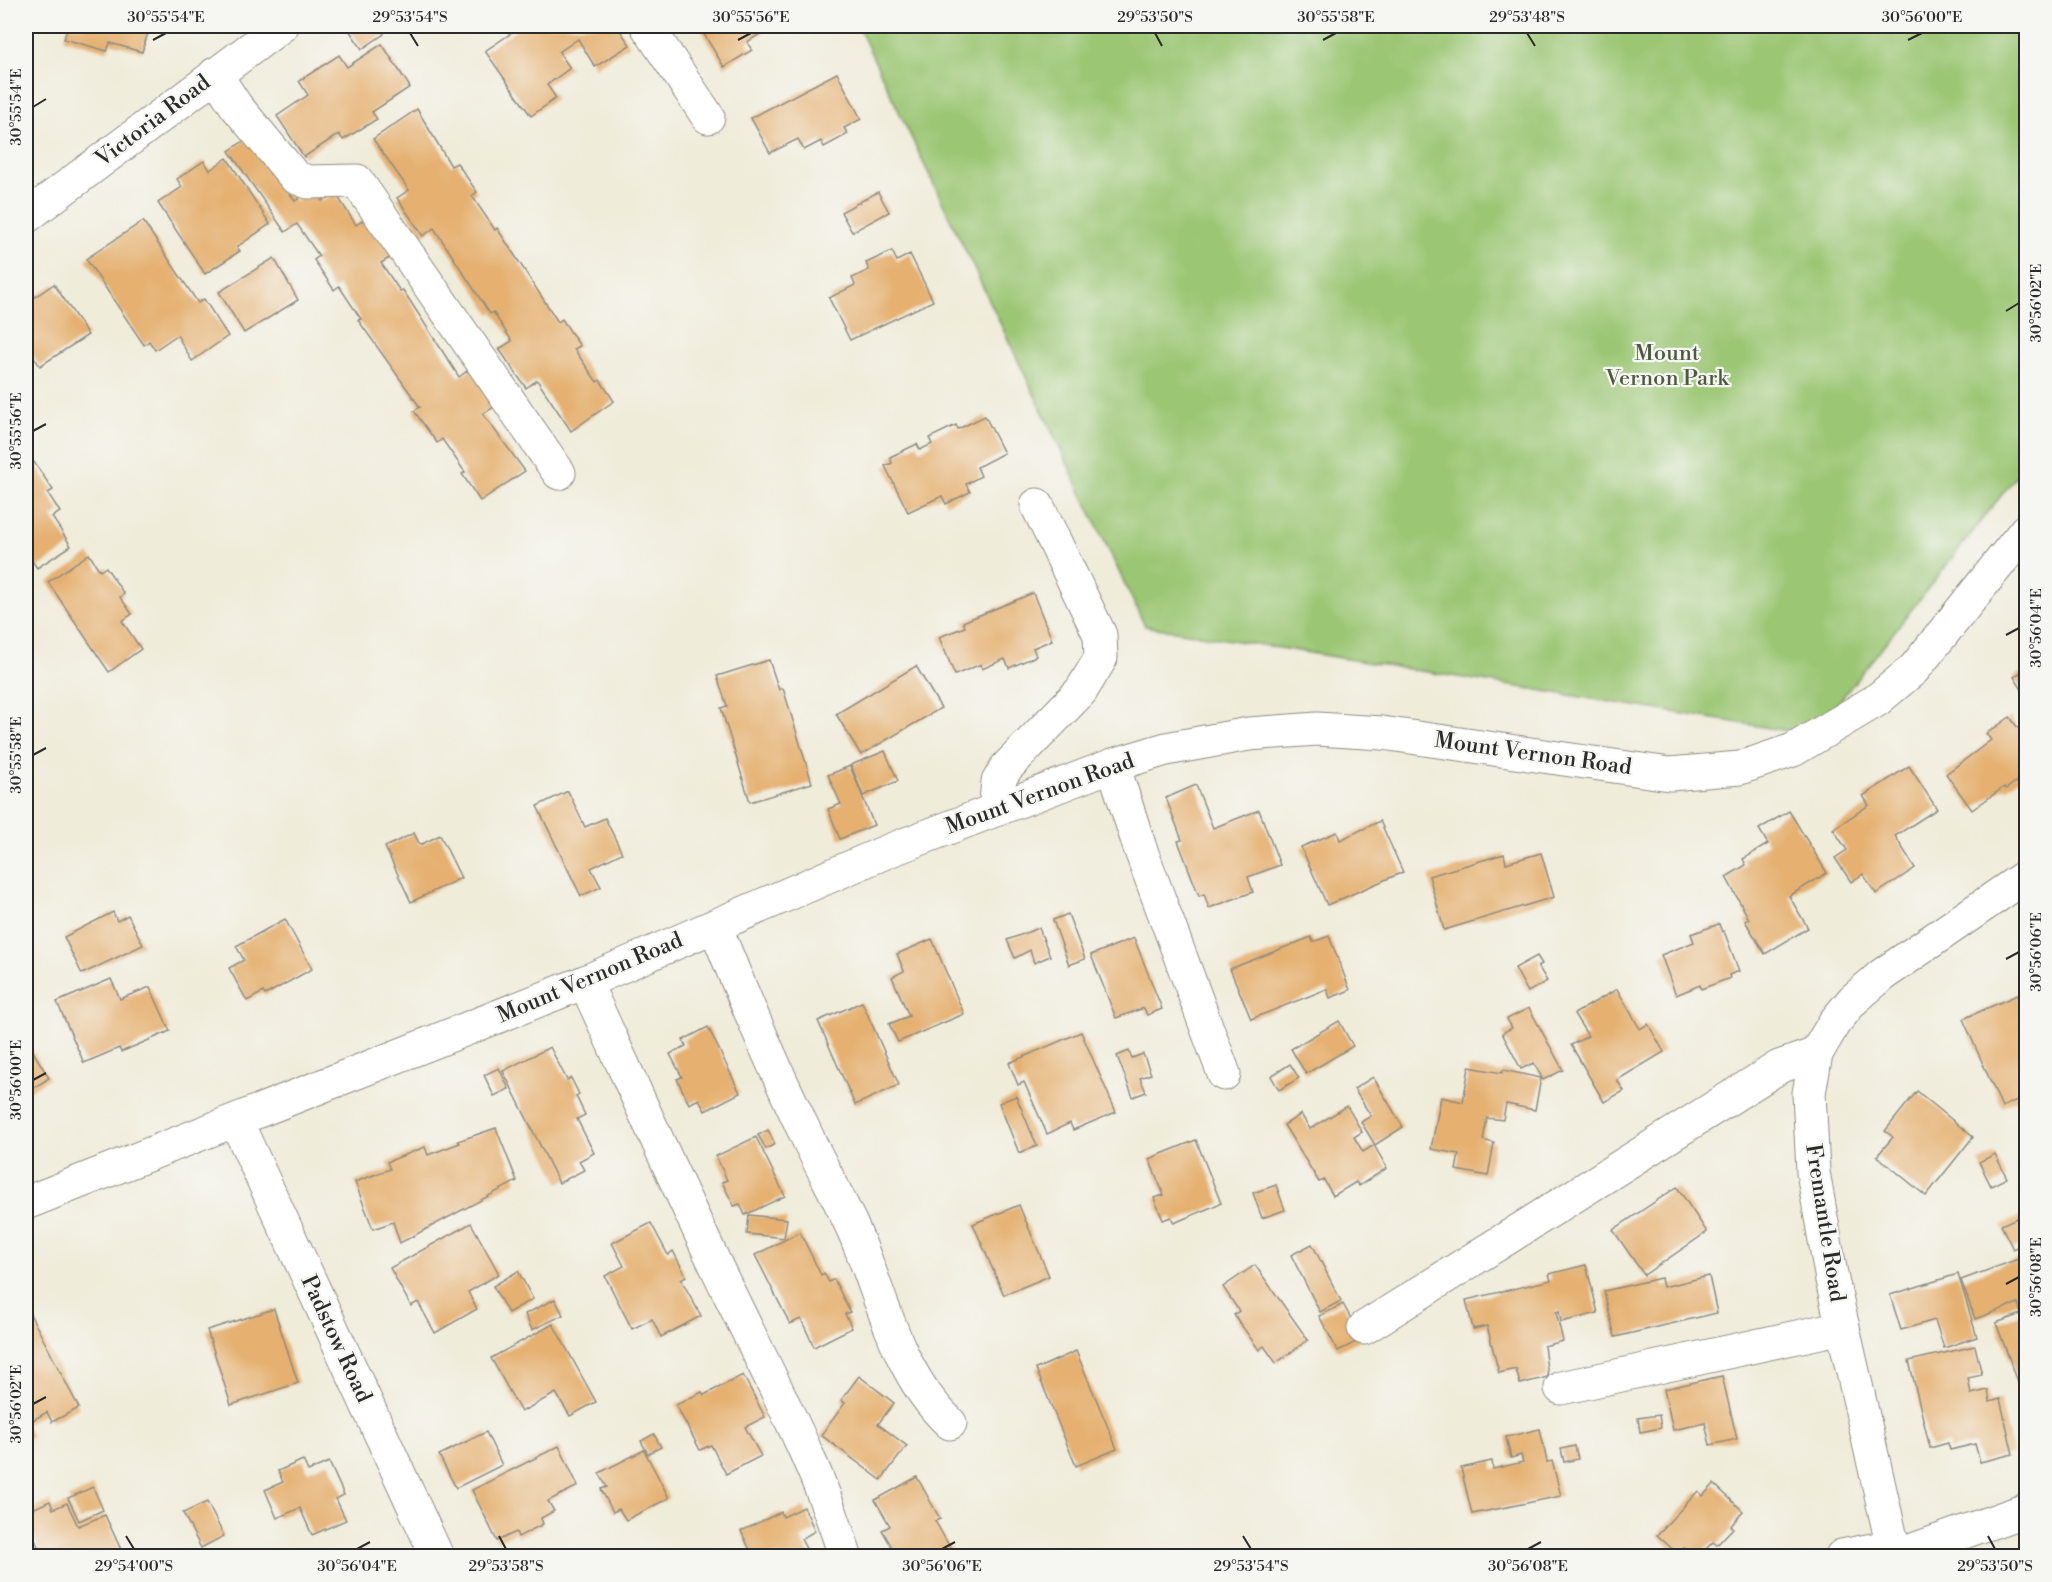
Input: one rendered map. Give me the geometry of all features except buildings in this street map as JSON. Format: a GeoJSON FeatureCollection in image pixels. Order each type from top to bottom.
{"type":"FeatureCollection","features":[{"type":"Feature","properties":{"kind":"street","name":"Victoria Road"},"geometry":{"type":"LineString","coordinates":[[26,217],[281,26]]}},
{"type":"Feature","properties":{"kind":"street"},"geometry":{"type":"LineString","coordinates":[[647,26],[708,117]]}},
{"type":"Feature","properties":{"kind":"street"},"geometry":{"type":"LineString","coordinates":[[215,74],[236,106],[295,177],[308,182],[357,181],[559,473]]}},
{"type":"Feature","properties":{"kind":"street"},"geometry":{"type":"LineString","coordinates":[[995,810],[998,782],[1006,768],[1081,691],[1101,658],[1100,636],[1037,505]]}},
{"type":"Feature","properties":{"kind":"street","name":"Mount Vernon Road"},"geometry":{"type":"LineString","coordinates":[[26,1203],[585,982],[888,851],[1113,765],[1166,749],[1239,735],[1317,729],[1382,733],[1670,774],[1740,768],[1793,750],[1877,700],[1896,685],[1914,669],[1944,635],[2026,530]]}},
{"type":"Feature","properties":{"kind":"street"},"geometry":{"type":"LineString","coordinates":[[1113,765],[1140,848],[1224,1074]]}},
{"type":"Feature","properties":{"kind":"street","name":"Fremantle Road"},"geometry":{"type":"LineString","coordinates":[[1895,1553],[1842,1327],[1813,1172],[1809,1093],[1816,1054],[1834,1023],[1853,1000],[1882,975],[2026,876]]}},
{"type":"Feature","properties":{"kind":"street"},"geometry":{"type":"LineString","coordinates":[[715,926],[783,1084],[852,1228],[893,1336],[920,1388],[932,1406],[950,1423]]}},
{"type":"Feature","properties":{"kind":"street"},"geometry":{"type":"LineString","coordinates":[[585,982],[732,1299],[799,1434],[833,1518],[845,1557]]}},
{"type":"Feature","properties":{"kind":"street"},"geometry":{"type":"LineString","coordinates":[[1364,1328],[1779,1067],[1816,1054]]}},
{"type":"Feature","properties":{"kind":"street","name":"Padstow Road"},"geometry":{"type":"LineString","coordinates":[[236,1121],[437,1557]]}},
{"type":"Feature","properties":{"kind":"street"},"geometry":{"type":"LineString","coordinates":[[1561,1388],[1842,1327]]}},
{"type":"Feature","properties":{"kind":"street"},"geometry":{"type":"LineString","coordinates":[[1842,1557],[1895,1553],[2026,1510]]}},
{"type":"Feature","properties":{"kind":"green space","name":"Mount Vernon Park"},"geometry":{"type":"Polygon","coordinates":[[[858,26],[2026,26],[2026,464],[1813,735],[1145,626],[858,26]]]}}]}
